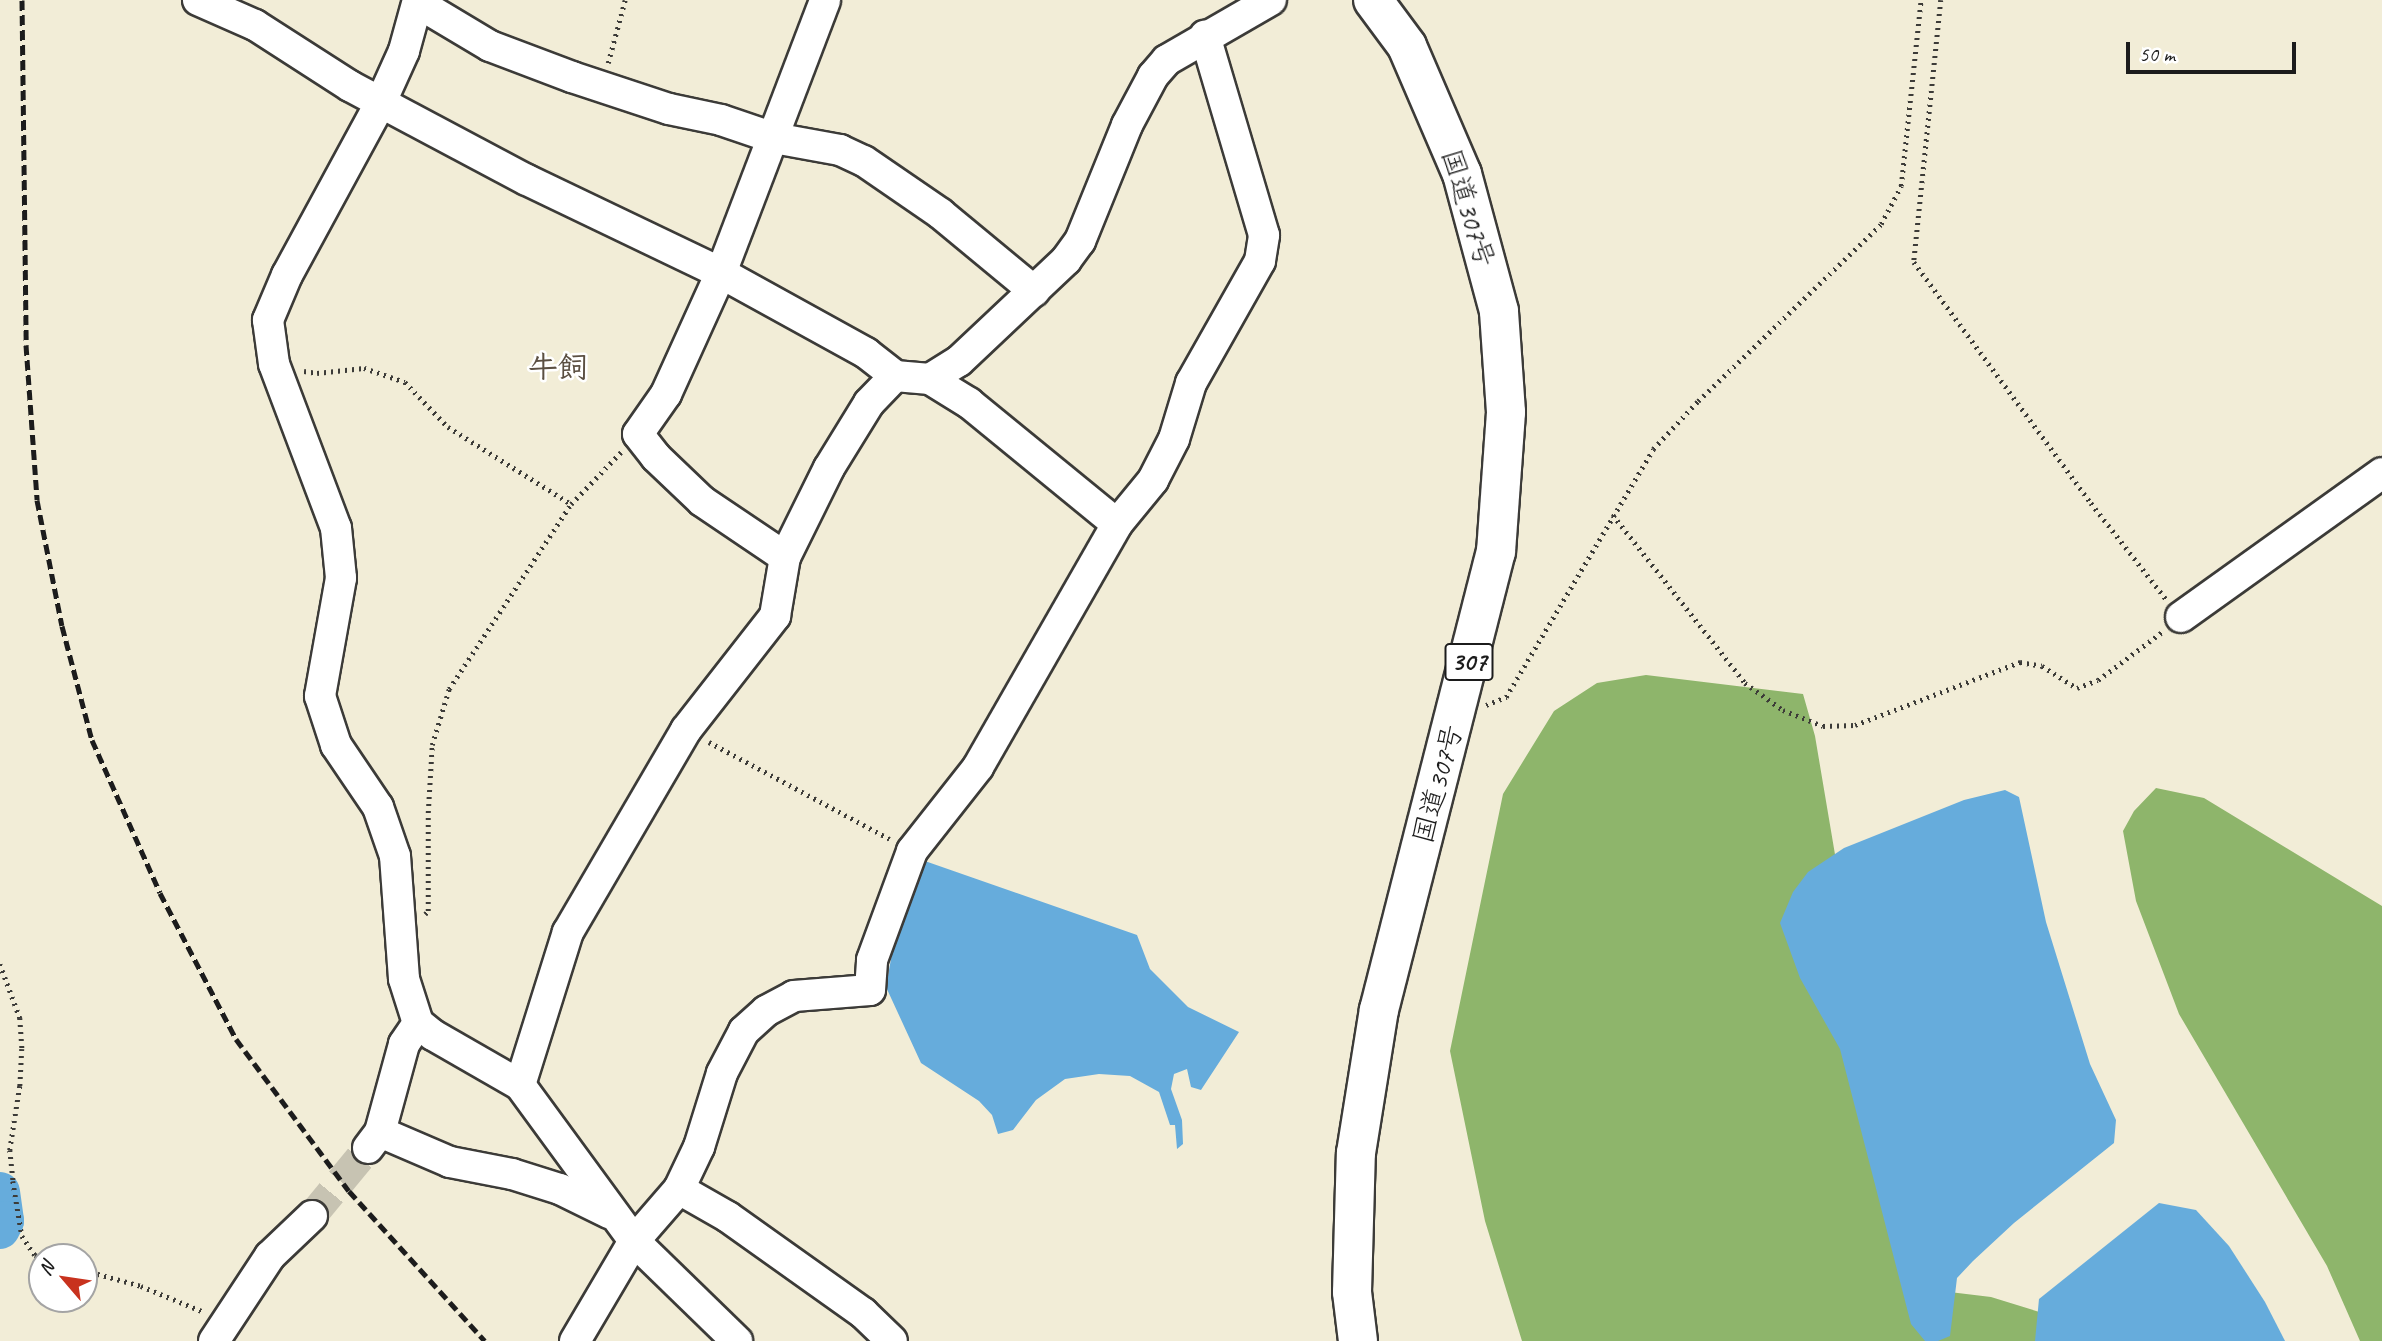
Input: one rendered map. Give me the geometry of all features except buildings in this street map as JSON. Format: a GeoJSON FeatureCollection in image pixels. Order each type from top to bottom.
{"type":"FeatureCollection","features":[{"type":"Feature","properties":{"kind":"highway","name":"国道307号"},"geometry":{"type":"LineString","coordinates":[[1358,1341],[1352,1292],[1356,1153],[1379,1010],[1496,552],[1506,412],[1499,311],[1462,174],[1407,46],[1373,0]]}},
{"type":"Feature","properties":{"kind":"street"},"geometry":{"type":"LineString","coordinates":[[198,0],[255,25],[350,86],[527,180],[721,273],[866,353],[895,376],[930,379],[969,403],[1116,524]]}},
{"type":"Feature","properties":{"kind":"street"},"geometry":{"type":"LineString","coordinates":[[785,557],[702,501],[656,457],[638,434],[666,394],[721,273],[825,0]]}},
{"type":"Feature","properties":{"kind":"street"},"geometry":{"type":"LineString","coordinates":[[930,379],[959,361],[1034,291],[1080,241],[1127,125],[1153,76],[1167,60],[1271,0]]}},
{"type":"Feature","properties":{"kind":"street"},"geometry":{"type":"LineString","coordinates":[[737,1341],[634,1241],[520,1085],[433,1035],[418,1023],[404,979],[395,856],[378,807],[336,745],[320,696],[341,579],[336,528],[274,364],[268,320],[287,275],[381,102],[404,51],[418,1],[490,46],[668,109],[720,120],[774,138],[840,150],[864,161],[942,214],[1034,291]]}},
{"type":"Feature","properties":{"kind":"street"},"geometry":{"type":"LineString","coordinates":[[575,1341],[634,1241],[679,1189],[699,1147],[722,1073],[744,1031],[766,1011],[794,996],[870,990],[872,960],[912,851],[978,767],[1116,524],[1153,480],[1174,439],[1191,383],[1260,261],[1264,235],[1205,36]]}},
{"type":"Feature","properties":{"kind":"street"},"geometry":{"type":"LineString","coordinates":[[520,1085],[568,933],[603,868],[686,730],[775,615],[785,557],[829,468],[869,403],[895,376]]}},
{"type":"Feature","properties":{"kind":"street"},"geometry":{"type":"LineString","coordinates":[[2181,617],[2382,472]]}},
{"type":"Feature","properties":{"kind":"street"},"geometry":{"type":"LineString","coordinates":[[418,1023],[404,1044],[374,1140],[450,1162],[512,1174],[560,1189],[615,1216]]}},
{"type":"Feature","properties":{"kind":"street"},"geometry":{"type":"LineString","coordinates":[[679,1189],[728,1217],[863,1313],[892,1341]]}},
{"type":"Feature","properties":{"kind":"street"},"geometry":{"type":"LineString","coordinates":[[219,1331],[270,1256],[312,1216]]}},
{"type":"Feature","properties":{"kind":"path"},"geometry":{"type":"LineString","coordinates":[[602,85],[625,0]]}},
{"type":"Feature","properties":{"kind":"path"},"geometry":{"type":"LineString","coordinates":[[1455,716],[1506,697],[1653,449],[1698,401],[1881,224],[1901,186],[1921,0]]}},
{"type":"Feature","properties":{"kind":"path"},"geometry":{"type":"LineString","coordinates":[[1613,515],[1745,682],[1783,710],[1823,726],[1855,725],[2020,662],[2042,666],[2077,688],[2098,680],[2181,617],[2091,503],[1914,262],[1941,0]]}},
{"type":"Feature","properties":{"kind":"path"},"geometry":{"type":"LineString","coordinates":[[274,364],[317,373],[364,368],[405,382],[448,426],[571,504]]}},
{"type":"Feature","properties":{"kind":"path"},"geometry":{"type":"LineString","coordinates":[[403,937],[428,911],[428,813],[432,745],[449,689],[571,504],[638,434]]}},
{"type":"Feature","properties":{"kind":"path"},"geometry":{"type":"LineString","coordinates":[[686,730],[912,851]]}},
{"type":"Feature","properties":{"kind":"path"},"geometry":{"type":"LineString","coordinates":[[0,964],[20,1018],[20,1086],[10,1150],[22,1236],[28,1245]]}},
{"type":"Feature","properties":{"kind":"path"},"geometry":{"type":"LineString","coordinates":[[98,1274],[141,1286],[219,1331]]}},
{"type":"Feature","properties":{"kind":"green space"},"geometry":{"type":"Polygon","coordinates":[[[1646,675],[1803,694],[1815,736],[1906,1275],[1933,1290],[1991,1297],[2059,1318],[2086,1341],[1522,1341],[1485,1221],[1450,1051],[1503,794],[1554,711],[1597,683],[1646,675]]]}},
{"type":"Feature","properties":{"kind":"green space"},"geometry":{"type":"Polygon","coordinates":[[[2156,788],[2204,798],[2382,906],[2382,1341],[2360,1341],[2327,1266],[2179,1014],[2136,901],[2123,831],[2134,811],[2156,788]]]}},
{"type":"Feature","properties":{"kind":"water"},"geometry":{"type":"Polygon","coordinates":[[[2005,790],[2019,797],[2046,922],[2090,1064],[2116,1120],[2114,1143],[2014,1223],[1973,1261],[1957,1278],[1950,1336],[1938,1341],[1925,1341],[1911,1324],[1840,1049],[1800,978],[1780,923],[1793,892],[1808,872],[1844,848],[1964,800],[2005,790]]]}},
{"type":"Feature","properties":{"kind":"water"},"geometry":{"type":"Polygon","coordinates":[[[922,860],[1137,935],[1150,969],[1188,1007],[1239,1032],[1201,1090],[1191,1087],[1187,1069],[1174,1074],[1171,1089],[1182,1120],[1183,1144],[1177,1149],[1175,1125],[1170,1125],[1159,1092],[1130,1076],[1099,1074],[1065,1079],[1036,1100],[1013,1130],[998,1134],[992,1115],[979,1101],[921,1063],[886,987],[899,914],[922,860]]]}},
{"type":"Feature","properties":{"kind":"water"},"geometry":{"type":"Polygon","coordinates":[[[2159,1203],[2196,1210],[2229,1246],[2265,1302],[2285,1341],[2035,1341],[2039,1299],[2159,1203]]]}},
{"type":"Feature","properties":{"kind":"waterway"},"geometry":{"type":"LineString","coordinates":[[0,1192],[4,1221],[0,1229]]}},
{"type":"Feature","properties":{"kind":"tunnel"},"geometry":{"type":"LineString","coordinates":[[312,1216],[368,1148]]}},
{"type":"Feature","properties":{"kind":"railway"},"geometry":{"type":"LineString","coordinates":[[22,0],[26,345],[37,500],[62,626],[92,740],[160,893],[236,1039],[349,1191],[485,1341]]}},
{"type":"Feature","properties":{"kind":"district","name":"牛飼"},"geometry":{"type":"Point","coordinates":[558,367]}}]}
